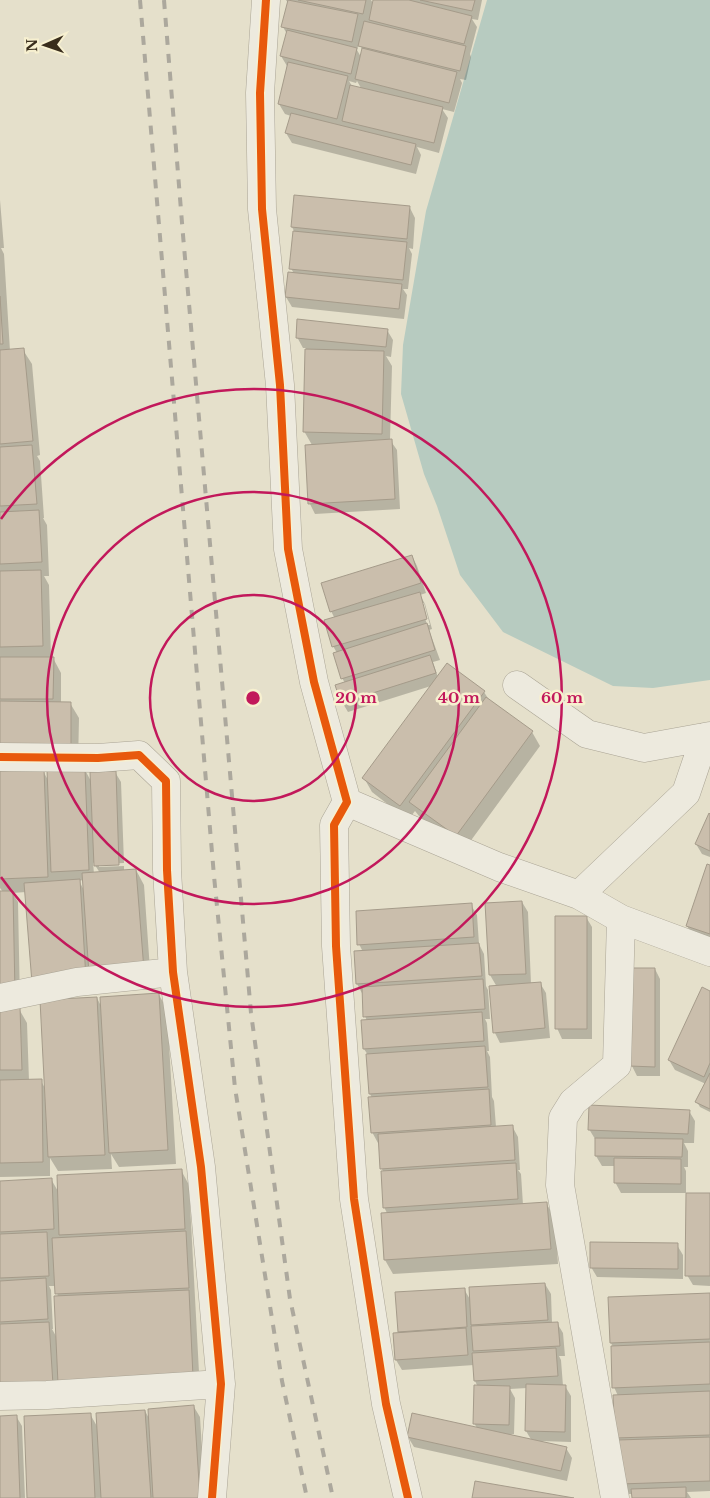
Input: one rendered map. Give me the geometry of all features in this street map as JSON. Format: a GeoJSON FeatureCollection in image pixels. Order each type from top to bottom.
{"type":"FeatureCollection","features":[{"type":"Feature","properties":{"kind":"street"},"geometry":{"type":"LineString","coordinates":[[266,0],[260,92],[262,209],[280,385],[288,549],[314,682],[347,802],[334,825],[336,946],[354,1199],[386,1404],[408,1498]]}},
{"type":"Feature","properties":{"kind":"street"},"geometry":{"type":"LineString","coordinates":[[516,685],[587,734],[644,748],[707,736]]}},
{"type":"Feature","properties":{"kind":"street"},"geometry":{"type":"LineString","coordinates":[[579,895],[686,792],[707,736]]}},
{"type":"Feature","properties":{"kind":"street"},"geometry":{"type":"LineString","coordinates":[[0,757],[98,758],[139,755],[166,781],[166,870],[174,972],[201,1167],[221,1384],[212,1498]]}},
{"type":"Feature","properties":{"kind":"street"},"geometry":{"type":"LineString","coordinates":[[347,802],[499,867],[579,895],[621,919],[710,952]]}},
{"type":"Feature","properties":{"kind":"street"},"geometry":{"type":"LineString","coordinates":[[615,1498],[560,1185],[563,1118],[573,1102],[616,1065],[621,919]]}},
{"type":"Feature","properties":{"kind":"street"},"geometry":{"type":"LineString","coordinates":[[0,998],[77,982],[174,972]]}},
{"type":"Feature","properties":{"kind":"street"},"geometry":{"type":"LineString","coordinates":[[0,1396],[47,1395],[221,1384]]}},
{"type":"Feature","properties":{"kind":"shaded area"},"geometry":{"type":"Polygon","coordinates":[[[487,0],[710,0],[710,680],[653,688],[613,686],[503,632],[460,575],[437,506],[424,474],[401,394],[403,345],[426,211],[487,0]]]}},
{"type":"Feature","properties":{"kind":"building"},"geometry":{"type":"Polygon","coordinates":[[[288,0],[358,14],[352,42],[281,27],[288,0]]]}},
{"type":"Feature","properties":{"kind":"building"},"geometry":{"type":"Polygon","coordinates":[[[298,0],[366,0],[363,14],[298,0]]]}},
{"type":"Feature","properties":{"kind":"building"},"geometry":{"type":"Polygon","coordinates":[[[373,0],[409,0],[472,16],[464,44],[369,20],[373,0]]]}},
{"type":"Feature","properties":{"kind":"building"},"geometry":{"type":"Polygon","coordinates":[[[420,0],[475,0],[472,11],[420,0]]]}},
{"type":"Feature","properties":{"kind":"building"},"geometry":{"type":"Polygon","coordinates":[[[364,21],[466,46],[460,71],[358,46],[364,21]]]}},
{"type":"Feature","properties":{"kind":"building"},"geometry":{"type":"Polygon","coordinates":[[[287,30],[357,48],[351,74],[280,56],[287,30]]]}},
{"type":"Feature","properties":{"kind":"building"},"geometry":{"type":"Polygon","coordinates":[[[362,48],[457,72],[449,103],[355,79],[362,48]]]}},
{"type":"Feature","properties":{"kind":"building"},"geometry":{"type":"Polygon","coordinates":[[[288,62],[348,76],[337,119],[278,104],[288,62]]]}},
{"type":"Feature","properties":{"kind":"building"},"geometry":{"type":"Polygon","coordinates":[[[350,85],[443,107],[434,143],[342,121],[350,85]]]}},
{"type":"Feature","properties":{"kind":"building"},"geometry":{"type":"Polygon","coordinates":[[[291,113],[416,144],[411,165],[285,133],[291,113]]]}},
{"type":"Feature","properties":{"kind":"building"},"geometry":{"type":"Polygon","coordinates":[[[294,195],[410,206],[407,239],[291,227],[294,195]]]}},
{"type":"Feature","properties":{"kind":"building"},"geometry":{"type":"Polygon","coordinates":[[[293,231],[407,242],[403,280],[289,269],[293,231]]]}},
{"type":"Feature","properties":{"kind":"building"},"geometry":{"type":"Polygon","coordinates":[[[288,272],[402,284],[399,309],[285,297],[288,272]]]}},
{"type":"Feature","properties":{"kind":"building"},"geometry":{"type":"Polygon","coordinates":[[[0,296],[3,344],[0,344],[0,296]]]}},
{"type":"Feature","properties":{"kind":"building"},"geometry":{"type":"Polygon","coordinates":[[[297,319],[388,329],[386,347],[296,338],[297,319]]]}},
{"type":"Feature","properties":{"kind":"building"},"geometry":{"type":"Polygon","coordinates":[[[24,348],[33,441],[0,444],[0,350],[24,348]]]}},
{"type":"Feature","properties":{"kind":"building"},"geometry":{"type":"Polygon","coordinates":[[[305,349],[384,351],[382,434],[303,432],[305,349]]]}},
{"type":"Feature","properties":{"kind":"building"},"geometry":{"type":"Polygon","coordinates":[[[392,439],[395,499],[308,504],[305,445],[392,439]]]}},
{"type":"Feature","properties":{"kind":"building"},"geometry":{"type":"Polygon","coordinates":[[[32,445],[37,504],[0,506],[0,447],[32,445]]]}},
{"type":"Feature","properties":{"kind":"building"},"geometry":{"type":"Polygon","coordinates":[[[39,510],[42,562],[0,564],[0,512],[39,510]]]}},
{"type":"Feature","properties":{"kind":"building"},"geometry":{"type":"Polygon","coordinates":[[[412,555],[421,583],[330,612],[321,583],[412,555]]]}},
{"type":"Feature","properties":{"kind":"building"},"geometry":{"type":"Polygon","coordinates":[[[41,570],[43,646],[0,647],[0,571],[41,570]]]}},
{"type":"Feature","properties":{"kind":"building"},"geometry":{"type":"Polygon","coordinates":[[[420,592],[427,619],[332,647],[324,620],[420,592]]]}},
{"type":"Feature","properties":{"kind":"building"},"geometry":{"type":"Polygon","coordinates":[[[427,623],[435,650],[341,679],[333,653],[427,623]]]}},
{"type":"Feature","properties":{"kind":"building"},"geometry":{"type":"Polygon","coordinates":[[[430,655],[436,673],[341,703],[335,685],[430,655]]]}},
{"type":"Feature","properties":{"kind":"building"},"geometry":{"type":"Polygon","coordinates":[[[0,657],[54,657],[53,699],[0,699],[0,657]]]}},
{"type":"Feature","properties":{"kind":"building"},"geometry":{"type":"Polygon","coordinates":[[[447,663],[485,691],[400,806],[362,778],[447,663]]]}},
{"type":"Feature","properties":{"kind":"building"},"geometry":{"type":"Polygon","coordinates":[[[486,697],[533,731],[456,836],[409,802],[486,697]]]}},
{"type":"Feature","properties":{"kind":"building"},"geometry":{"type":"Polygon","coordinates":[[[0,701],[71,702],[71,752],[0,752],[0,701]]]}},
{"type":"Feature","properties":{"kind":"building"},"geometry":{"type":"Polygon","coordinates":[[[44,769],[48,877],[0,879],[0,771],[44,769]]]}},
{"type":"Feature","properties":{"kind":"building"},"geometry":{"type":"Polygon","coordinates":[[[85,769],[89,870],[51,872],[47,770],[85,769]]]}},
{"type":"Feature","properties":{"kind":"building"},"geometry":{"type":"Polygon","coordinates":[[[116,771],[119,865],[94,866],[90,772],[116,771]]]}},
{"type":"Feature","properties":{"kind":"building"},"geometry":{"type":"Polygon","coordinates":[[[710,814],[710,851],[695,844],[710,814]]]}},
{"type":"Feature","properties":{"kind":"building"},"geometry":{"type":"Polygon","coordinates":[[[707,864],[710,865],[710,934],[686,926],[707,864]]]}},
{"type":"Feature","properties":{"kind":"building"},"geometry":{"type":"Polygon","coordinates":[[[136,869],[144,970],[89,974],[82,873],[136,869]]]}},
{"type":"Feature","properties":{"kind":"building"},"geometry":{"type":"Polygon","coordinates":[[[80,879],[86,979],[32,983],[24,883],[80,879]]]}},
{"type":"Feature","properties":{"kind":"building"},"geometry":{"type":"Polygon","coordinates":[[[0,891],[13,891],[15,994],[0,994],[0,891]]]}},
{"type":"Feature","properties":{"kind":"building"},"geometry":{"type":"Polygon","coordinates":[[[522,901],[526,974],[489,975],[485,903],[522,901]]]}},
{"type":"Feature","properties":{"kind":"building"},"geometry":{"type":"Polygon","coordinates":[[[472,903],[474,937],[357,945],[356,911],[472,903]]]}},
{"type":"Feature","properties":{"kind":"building"},"geometry":{"type":"Polygon","coordinates":[[[555,916],[587,916],[587,1029],[555,1029],[555,916]]]}},
{"type":"Feature","properties":{"kind":"building"},"geometry":{"type":"Polygon","coordinates":[[[479,943],[482,976],[356,984],[354,951],[479,943]]]}},
{"type":"Feature","properties":{"kind":"building"},"geometry":{"type":"Polygon","coordinates":[[[630,968],[655,968],[655,1067],[630,1066],[630,968]]]}},
{"type":"Feature","properties":{"kind":"building"},"geometry":{"type":"Polygon","coordinates":[[[483,979],[485,1009],[363,1017],[362,987],[483,979]]]}},
{"type":"Feature","properties":{"kind":"building"},"geometry":{"type":"Polygon","coordinates":[[[541,982],[545,1028],[493,1033],[489,986],[541,982]]]}},
{"type":"Feature","properties":{"kind":"building"},"geometry":{"type":"Polygon","coordinates":[[[702,987],[710,991],[710,1063],[704,1077],[668,1060],[702,987]]]}},
{"type":"Feature","properties":{"kind":"building"},"geometry":{"type":"Polygon","coordinates":[[[159,993],[168,1150],[109,1153],[100,997],[159,993]]]}},
{"type":"Feature","properties":{"kind":"building"},"geometry":{"type":"Polygon","coordinates":[[[97,997],[105,1155],[48,1157],[40,1000],[97,997]]]}},
{"type":"Feature","properties":{"kind":"building"},"geometry":{"type":"Polygon","coordinates":[[[20,1007],[22,1070],[0,1070],[0,1008],[20,1007]]]}},
{"type":"Feature","properties":{"kind":"building"},"geometry":{"type":"Polygon","coordinates":[[[482,1012],[484,1041],[363,1049],[361,1020],[482,1012]]]}},
{"type":"Feature","properties":{"kind":"building"},"geometry":{"type":"Polygon","coordinates":[[[485,1046],[488,1087],[369,1094],[366,1054],[485,1046]]]}},
{"type":"Feature","properties":{"kind":"building"},"geometry":{"type":"Polygon","coordinates":[[[710,1073],[710,1109],[695,1102],[710,1073]]]}},
{"type":"Feature","properties":{"kind":"building"},"geometry":{"type":"Polygon","coordinates":[[[42,1079],[43,1162],[0,1163],[0,1080],[42,1079]]]}},
{"type":"Feature","properties":{"kind":"building"},"geometry":{"type":"Polygon","coordinates":[[[489,1089],[491,1125],[371,1133],[368,1097],[489,1089]]]}},
{"type":"Feature","properties":{"kind":"building"},"geometry":{"type":"Polygon","coordinates":[[[589,1105],[690,1110],[688,1134],[588,1130],[589,1105]]]}},
{"type":"Feature","properties":{"kind":"building"},"geometry":{"type":"Polygon","coordinates":[[[513,1125],[515,1160],[380,1169],[378,1134],[513,1125]]]}},
{"type":"Feature","properties":{"kind":"building"},"geometry":{"type":"Polygon","coordinates":[[[595,1138],[683,1139],[682,1157],[595,1156],[595,1138]]]}},
{"type":"Feature","properties":{"kind":"building"},"geometry":{"type":"Polygon","coordinates":[[[614,1158],[681,1159],[681,1184],[614,1183],[614,1158]]]}},
{"type":"Feature","properties":{"kind":"building"},"geometry":{"type":"Polygon","coordinates":[[[516,1163],[518,1199],[383,1208],[381,1171],[516,1163]]]}},
{"type":"Feature","properties":{"kind":"building"},"geometry":{"type":"Polygon","coordinates":[[[182,1169],[185,1229],[59,1235],[57,1175],[182,1169]]]}},
{"type":"Feature","properties":{"kind":"building"},"geometry":{"type":"Polygon","coordinates":[[[52,1178],[54,1229],[0,1232],[0,1181],[52,1178]]]}},
{"type":"Feature","properties":{"kind":"building"},"geometry":{"type":"Polygon","coordinates":[[[686,1193],[710,1193],[710,1276],[685,1276],[686,1193]]]}},
{"type":"Feature","properties":{"kind":"building"},"geometry":{"type":"Polygon","coordinates":[[[547,1202],[551,1249],[384,1260],[381,1213],[547,1202]]]}},
{"type":"Feature","properties":{"kind":"building"},"geometry":{"type":"Polygon","coordinates":[[[186,1231],[189,1288],[55,1294],[52,1238],[186,1231]]]}},
{"type":"Feature","properties":{"kind":"building"},"geometry":{"type":"Polygon","coordinates":[[[47,1232],[49,1276],[0,1278],[0,1234],[47,1232]]]}},
{"type":"Feature","properties":{"kind":"building"},"geometry":{"type":"Polygon","coordinates":[[[590,1242],[678,1243],[678,1269],[590,1268],[590,1242]]]}},
{"type":"Feature","properties":{"kind":"building"},"geometry":{"type":"Polygon","coordinates":[[[46,1278],[48,1319],[0,1322],[0,1281],[46,1278]]]}},
{"type":"Feature","properties":{"kind":"building"},"geometry":{"type":"Polygon","coordinates":[[[545,1283],[548,1320],[471,1325],[469,1287],[545,1283]]]}},
{"type":"Feature","properties":{"kind":"building"},"geometry":{"type":"Polygon","coordinates":[[[465,1288],[467,1327],[398,1332],[395,1292],[465,1288]]]}},
{"type":"Feature","properties":{"kind":"building"},"geometry":{"type":"Polygon","coordinates":[[[189,1290],[193,1377],[58,1384],[54,1296],[189,1290]]]}},
{"type":"Feature","properties":{"kind":"building"},"geometry":{"type":"Polygon","coordinates":[[[710,1293],[710,1339],[610,1343],[608,1297],[710,1293]]]}},
{"type":"Feature","properties":{"kind":"building"},"geometry":{"type":"Polygon","coordinates":[[[49,1322],[53,1385],[0,1388],[0,1324],[49,1322]]]}},
{"type":"Feature","properties":{"kind":"building"},"geometry":{"type":"Polygon","coordinates":[[[558,1322],[560,1346],[473,1351],[471,1326],[558,1322]]]}},
{"type":"Feature","properties":{"kind":"building"},"geometry":{"type":"Polygon","coordinates":[[[466,1328],[468,1355],[395,1360],[393,1333],[466,1328]]]}},
{"type":"Feature","properties":{"kind":"building"},"geometry":{"type":"Polygon","coordinates":[[[710,1342],[710,1384],[612,1388],[611,1346],[710,1342]]]}},
{"type":"Feature","properties":{"kind":"building"},"geometry":{"type":"Polygon","coordinates":[[[556,1348],[558,1376],[474,1381],[472,1353],[556,1348]]]}},
{"type":"Feature","properties":{"kind":"building"},"geometry":{"type":"Polygon","coordinates":[[[526,1384],[566,1385],[565,1432],[525,1431],[526,1384]]]}},
{"type":"Feature","properties":{"kind":"building"},"geometry":{"type":"Polygon","coordinates":[[[474,1385],[510,1386],[509,1425],[473,1424],[474,1385]]]}},
{"type":"Feature","properties":{"kind":"building"},"geometry":{"type":"Polygon","coordinates":[[[710,1391],[710,1435],[615,1438],[613,1395],[710,1391]]]}},
{"type":"Feature","properties":{"kind":"building"},"geometry":{"type":"Polygon","coordinates":[[[194,1405],[200,1498],[153,1498],[148,1409],[194,1405]]]}},
{"type":"Feature","properties":{"kind":"building"},"geometry":{"type":"Polygon","coordinates":[[[145,1410],[151,1498],[101,1498],[96,1413],[145,1410]]]}},
{"type":"Feature","properties":{"kind":"building"},"geometry":{"type":"Polygon","coordinates":[[[91,1413],[95,1498],[27,1498],[24,1416],[91,1413]]]}},
{"type":"Feature","properties":{"kind":"building"},"geometry":{"type":"Polygon","coordinates":[[[412,1413],[567,1447],[561,1471],[407,1437],[412,1413]]]}},
{"type":"Feature","properties":{"kind":"building"},"geometry":{"type":"Polygon","coordinates":[[[17,1415],[20,1498],[0,1498],[0,1416],[17,1415]]]}},
{"type":"Feature","properties":{"kind":"building"},"geometry":{"type":"Polygon","coordinates":[[[710,1437],[710,1481],[620,1484],[618,1440],[710,1437]]]}},
{"type":"Feature","properties":{"kind":"building"},"geometry":{"type":"Polygon","coordinates":[[[475,1481],[574,1498],[472,1498],[475,1481]]]}},
{"type":"Feature","properties":{"kind":"building"},"geometry":{"type":"Polygon","coordinates":[[[686,1487],[686,1498],[632,1498],[631,1489],[686,1487]]]}},
{"type":"Feature","properties":{"kind":"railway"},"geometry":{"type":"LineString","coordinates":[[140,0],[214,876],[235,1088],[282,1381],[307,1498]]}},
{"type":"Feature","properties":{"kind":"railway"},"geometry":{"type":"LineString","coordinates":[[164,0],[251,1013],[290,1299],[333,1498]]}},
{"type":"Feature","properties":{"kind":"cycle path"},"geometry":{"type":"LineString","coordinates":[[266,0],[260,93],[262,209],[280,385],[288,549],[314,682],[347,802],[334,825],[336,946],[354,1199],[386,1404],[408,1498]]}},
{"type":"Feature","properties":{"kind":"cycle path"},"geometry":{"type":"LineString","coordinates":[[0,757],[98,758],[139,755],[166,781],[167,870],[173,972],[201,1167],[221,1384],[212,1498]]}}]}
